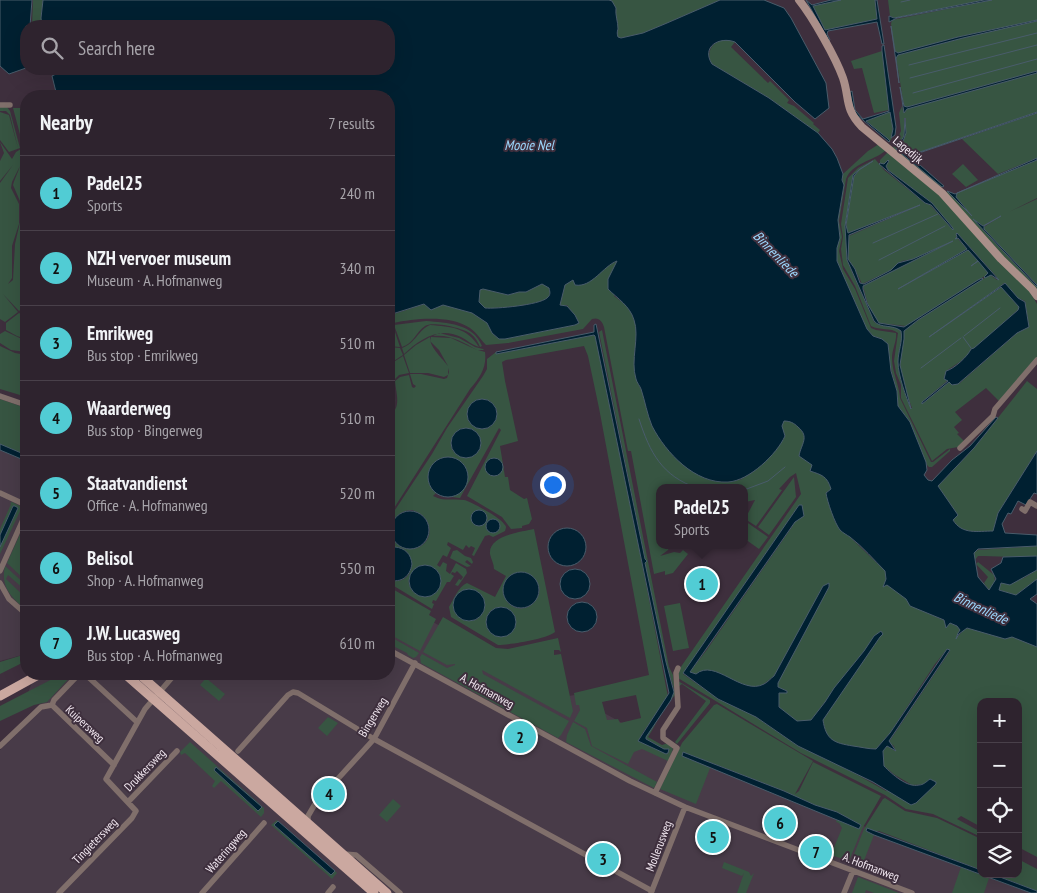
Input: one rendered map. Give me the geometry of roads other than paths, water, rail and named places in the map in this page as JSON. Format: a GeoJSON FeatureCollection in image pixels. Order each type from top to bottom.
{"type":"FeatureCollection","features":[{"type":"Feature","properties":{"kind":"main road"},"geometry":{"type":"LineString","coordinates":[[0,691],[20,680]]}},
{"type":"Feature","properties":{"kind":"main road"},"geometry":{"type":"LineString","coordinates":[[0,696],[29,680]]}},
{"type":"Feature","properties":{"kind":"main road"},"geometry":{"type":"LineString","coordinates":[[134,680],[157,695],[308,823],[387,893]]}},
{"type":"Feature","properties":{"kind":"main road"},"geometry":{"type":"LineString","coordinates":[[144,680],[157,695],[374,893]]}},
{"type":"Feature","properties":{"kind":"street","name":"Lagedijk"},"geometry":{"type":"LineString","coordinates":[[799,0],[806,9],[837,65],[846,88],[847,103],[854,118],[862,127],[942,193],[1037,296]]}},
{"type":"Feature","properties":{"kind":"street"},"geometry":{"type":"LineString","coordinates":[[0,104],[10,105]]}},
{"type":"Feature","properties":{"kind":"street"},"geometry":{"type":"LineString","coordinates":[[960,448],[994,416],[995,409],[1037,360]]}},
{"type":"Feature","properties":{"kind":"street"},"geometry":{"type":"LineString","coordinates":[[0,396],[20,403]]}},
{"type":"Feature","properties":{"kind":"street"},"geometry":{"type":"LineString","coordinates":[[0,492],[20,502]]}},
{"type":"Feature","properties":{"kind":"street"},"geometry":{"type":"LineString","coordinates":[[1022,509],[1026,511],[1030,502],[1037,506]]}},
{"type":"Feature","properties":{"kind":"street"},"geometry":{"type":"LineString","coordinates":[[0,571],[20,526]]}},
{"type":"Feature","properties":{"kind":"street"},"geometry":{"type":"LineString","coordinates":[[0,583],[9,599],[20,609]]}},
{"type":"Feature","properties":{"kind":"street","name":"A. Hofmanweg"},"geometry":{"type":"LineString","coordinates":[[395,653],[655,793],[685,807],[912,893]]}},
{"type":"Feature","properties":{"kind":"street","name":"Bingerweg"},"geometry":{"type":"LineString","coordinates":[[308,823],[308,816],[315,804],[374,738],[415,663]]}},
{"type":"Feature","properties":{"kind":"street"},"geometry":{"type":"LineString","coordinates":[[655,793],[677,748],[663,738],[663,730],[678,707],[676,673],[678,668]]}},
{"type":"Feature","properties":{"kind":"street","name":"Kuipersweg"},"geometry":{"type":"LineString","coordinates":[[73,680],[54,700],[52,705],[114,765]]}},
{"type":"Feature","properties":{"kind":"street"},"geometry":{"type":"LineString","coordinates":[[92,680],[138,722]]}},
{"type":"Feature","properties":{"kind":"street"},"geometry":{"type":"LineString","coordinates":[[128,802],[106,779],[138,722],[170,680]]}},
{"type":"Feature","properties":{"kind":"street"},"geometry":{"type":"LineString","coordinates":[[238,751],[288,695],[293,692],[298,693],[374,738],[652,892]]}},
{"type":"Feature","properties":{"kind":"street"},"geometry":{"type":"LineString","coordinates":[[0,746],[41,707],[52,705]]}},
{"type":"Feature","properties":{"kind":"street","name":"Drukkersweg"},"geometry":{"type":"LineString","coordinates":[[128,802],[177,751]]}},
{"type":"Feature","properties":{"kind":"street","name":"Tingietersweg"},"geometry":{"type":"LineString","coordinates":[[59,893],[132,818],[136,811],[128,802]]}},
{"type":"Feature","properties":{"kind":"street","name":"Mollerusweg"},"geometry":{"type":"LineString","coordinates":[[652,892],[685,807]]}},
{"type":"Feature","properties":{"kind":"street","name":"Wateringweg"},"geometry":{"type":"LineString","coordinates":[[202,893],[264,823]]}},
{"type":"Feature","properties":{"kind":"street"},"geometry":{"type":"LineString","coordinates":[[342,853],[356,854],[400,893]]}},
{"type":"Feature","properties":{"kind":"street"},"geometry":{"type":"LineString","coordinates":[[844,893],[853,871]]}},
{"type":"Feature","properties":{"kind":"street"},"geometry":{"type":"LineString","coordinates":[[328,893],[333,887]]}},
{"type":"Feature","properties":{"kind":"water"},"geometry":{"type":"Polygon","coordinates":[[[0,0],[32,0],[30,20],[20,20],[20,70],[9,74],[0,66],[0,0]]]}},
{"type":"Feature","properties":{"kind":"water","name":"Mooie Nel"},"geometry":{"type":"Polygon","coordinates":[[[43,0],[609,0],[612,1],[616,8],[617,35],[621,38],[643,33],[720,0],[764,0],[784,8],[826,83],[829,108],[815,119],[795,102],[735,42],[723,41],[713,44],[710,48],[709,58],[712,64],[769,98],[818,133],[837,158],[843,174],[842,180],[844,185],[838,220],[840,238],[837,248],[837,261],[867,329],[873,336],[882,339],[888,344],[898,406],[910,422],[926,462],[927,470],[924,475],[928,480],[932,481],[952,460],[970,446],[996,417],[998,418],[974,448],[938,486],[958,515],[953,520],[957,525],[971,531],[993,531],[998,513],[1037,451],[1037,494],[1034,493],[1026,505],[1018,501],[1011,514],[1008,513],[1002,524],[1005,533],[1037,535],[1037,546],[978,549],[974,553],[978,577],[989,590],[996,579],[991,569],[1001,563],[1003,557],[1037,556],[1037,570],[1010,585],[1001,583],[999,590],[1016,595],[1037,579],[1037,594],[1030,599],[1037,604],[1037,647],[1012,637],[1005,639],[967,628],[956,639],[960,630],[957,626],[950,623],[946,628],[944,620],[910,606],[906,599],[887,585],[883,587],[886,579],[885,571],[838,527],[826,493],[831,489],[828,481],[821,475],[810,471],[812,465],[799,456],[804,441],[804,434],[793,423],[784,421],[782,426],[785,436],[776,451],[769,458],[753,472],[736,480],[728,482],[704,478],[683,465],[673,456],[652,426],[641,389],[636,380],[634,364],[636,327],[634,320],[627,307],[608,289],[608,279],[617,261],[587,283],[575,285],[573,280],[565,285],[560,305],[567,306],[575,315],[579,323],[575,325],[499,339],[492,333],[487,323],[472,313],[443,305],[431,310],[424,304],[395,313],[395,90],[56,90],[52,76],[395,75],[395,20],[41,20],[43,0]],[[542,284],[526,292],[508,295],[483,289],[480,290],[479,302],[485,308],[527,305],[547,298],[550,292],[549,288],[542,284]]]}},
{"type":"Feature","properties":{"kind":"water"},"geometry":{"type":"Polygon","coordinates":[[[806,0],[812,5],[831,0],[841,0],[813,6],[825,30],[877,19],[875,0],[877,0],[884,44],[882,44],[877,22],[828,31],[829,41],[806,0]]]}},
{"type":"Feature","properties":{"kind":"water"},"geometry":{"type":"Polygon","coordinates":[[[992,0],[897,18],[889,22],[889,16],[894,18],[992,0]]]}},
{"type":"Feature","properties":{"kind":"water"},"geometry":{"type":"Polygon","coordinates":[[[1037,20],[898,55],[896,58],[899,83],[891,26],[895,51],[898,53],[958,37],[1037,20]]]}},
{"type":"Feature","properties":{"kind":"water"},"geometry":{"type":"Polygon","coordinates":[[[884,45],[896,127],[895,135],[891,138],[893,129],[890,112],[866,121],[887,138],[889,142],[857,115],[853,109],[850,92],[852,91],[855,110],[863,119],[889,111],[882,51],[882,46],[884,45]]]}},
{"type":"Feature","properties":{"kind":"water"},"geometry":{"type":"Polygon","coordinates":[[[1037,71],[1037,73],[907,109],[904,113],[900,87],[904,106],[907,107],[1037,71]]]}},
{"type":"Feature","properties":{"kind":"water"},"geometry":{"type":"Polygon","coordinates":[[[1037,112],[913,155],[912,158],[944,186],[942,187],[896,149],[904,136],[905,118],[906,133],[901,147],[908,156],[1037,112]]]}},
{"type":"Feature","properties":{"kind":"water"},"geometry":{"type":"Polygon","coordinates":[[[1037,158],[1037,160],[962,191],[1037,158]]]}},
{"type":"Feature","properties":{"kind":"water"},"geometry":{"type":"Polygon","coordinates":[[[888,160],[886,166],[888,170],[932,203],[953,230],[931,205],[925,203],[879,164],[884,164],[888,160]]]}},
{"type":"Feature","properties":{"kind":"water"},"geometry":{"type":"Polygon","coordinates":[[[873,161],[859,170],[854,176],[846,225],[848,233],[920,205],[849,235],[848,259],[855,269],[860,283],[864,284],[891,270],[898,263],[913,259],[953,241],[863,286],[867,303],[879,323],[904,327],[978,280],[983,279],[904,331],[900,365],[911,409],[898,367],[901,331],[880,325],[874,321],[847,260],[845,226],[853,175],[860,169],[873,161]]]}},
{"type":"Feature","properties":{"kind":"water"},"geometry":{"type":"Polygon","coordinates":[[[947,191],[957,193],[956,197],[972,216],[947,191]]]}},
{"type":"Feature","properties":{"kind":"water"},"geometry":{"type":"Polygon","coordinates":[[[1001,216],[984,226],[984,229],[1037,287],[973,219],[983,226],[1001,216]]]}},
{"type":"Feature","properties":{"kind":"water"},"geometry":{"type":"Polygon","coordinates":[[[957,233],[999,280],[991,275],[985,278],[988,273],[968,250],[898,289],[967,249],[958,238],[955,239],[957,233]]]}},
{"type":"Feature","properties":{"kind":"water"},"geometry":{"type":"Polygon","coordinates":[[[1005,283],[1018,298],[1025,302],[1029,327],[1017,333],[958,384],[952,385],[949,382],[922,404],[948,381],[944,379],[946,371],[960,362],[971,349],[1018,310],[1019,307],[1001,287],[929,337],[1005,283]]]}},
{"type":"Feature","properties":{"kind":"water"},"geometry":{"type":"Polygon","coordinates":[[[596,324],[645,559],[647,561],[645,563],[674,692],[671,700],[646,737],[646,739],[664,749],[669,749],[666,754],[638,741],[669,693],[595,336],[496,354],[496,352],[594,332],[594,325],[596,324]]]}},
{"type":"Feature","properties":{"kind":"water"},"geometry":{"type":"Polygon","coordinates":[[[482,399],[493,403],[497,414],[493,425],[482,429],[471,425],[467,414],[471,403],[482,399]]]}},
{"type":"Feature","properties":{"kind":"water"},"geometry":{"type":"Polygon","coordinates":[[[466,428],[476,433],[481,443],[476,453],[466,458],[456,453],[451,443],[456,433],[466,428]]]}},
{"type":"Feature","properties":{"kind":"water"},"geometry":{"type":"Polygon","coordinates":[[[0,444],[20,452],[20,458],[0,450],[0,444]]]}},
{"type":"Feature","properties":{"kind":"water"},"geometry":{"type":"Polygon","coordinates":[[[448,457],[462,463],[468,477],[462,491],[448,497],[434,491],[428,477],[434,463],[448,457]]]}},
{"type":"Feature","properties":{"kind":"water"},"geometry":{"type":"Polygon","coordinates":[[[494,458],[500,461],[503,467],[500,473],[494,476],[488,473],[485,467],[488,461],[494,458]]]}},
{"type":"Feature","properties":{"kind":"water"},"geometry":{"type":"Polygon","coordinates":[[[799,505],[802,505],[804,516],[795,522],[690,672],[696,674],[703,670],[712,670],[747,685],[756,686],[765,683],[774,676],[823,586],[829,583],[829,587],[778,683],[778,687],[787,691],[787,693],[779,693],[779,707],[797,721],[811,720],[874,636],[881,631],[883,634],[823,720],[826,732],[836,742],[876,749],[890,733],[947,649],[950,650],[889,741],[896,751],[887,746],[883,751],[884,766],[905,782],[914,785],[922,784],[930,779],[936,782],[916,803],[911,805],[873,782],[798,746],[756,717],[718,699],[683,673],[799,505]]]}},
{"type":"Feature","properties":{"kind":"water"},"geometry":{"type":"Polygon","coordinates":[[[13,506],[18,508],[0,547],[0,535],[13,506]]]}},
{"type":"Feature","properties":{"kind":"water"},"geometry":{"type":"Polygon","coordinates":[[[479,510],[487,518],[479,526],[471,518],[479,510]]]}},
{"type":"Feature","properties":{"kind":"water"},"geometry":{"type":"Polygon","coordinates":[[[403,512],[417,512],[424,516],[428,523],[428,537],[424,544],[410,549],[396,544],[396,516],[403,512]]]}},
{"type":"Feature","properties":{"kind":"water"},"geometry":{"type":"Polygon","coordinates":[[[490,519],[496,519],[500,526],[496,533],[490,533],[486,529],[486,523],[490,519]]]}},
{"type":"Feature","properties":{"kind":"water"},"geometry":{"type":"Polygon","coordinates":[[[567,528],[581,533],[586,547],[581,561],[567,566],[553,561],[548,547],[553,533],[567,528]]]}},
{"type":"Feature","properties":{"kind":"water"},"geometry":{"type":"Polygon","coordinates":[[[395,547],[407,552],[412,564],[407,576],[395,581],[395,547]]]}},
{"type":"Feature","properties":{"kind":"water"},"geometry":{"type":"Polygon","coordinates":[[[425,565],[431,566],[436,570],[440,575],[440,587],[436,592],[431,596],[425,597],[419,596],[414,592],[410,587],[409,581],[410,575],[414,570],[419,566],[425,565]]]}},
{"type":"Feature","properties":{"kind":"water"},"geometry":{"type":"Polygon","coordinates":[[[575,569],[586,573],[590,584],[586,595],[575,599],[564,595],[560,584],[564,573],[575,569]]]}},
{"type":"Feature","properties":{"kind":"water"},"geometry":{"type":"Polygon","coordinates":[[[521,572],[528,573],[534,577],[538,583],[538,597],[534,603],[528,607],[521,608],[514,607],[508,603],[504,597],[503,590],[504,583],[508,577],[514,573],[521,572]]]}},
{"type":"Feature","properties":{"kind":"water"},"geometry":{"type":"Polygon","coordinates":[[[469,589],[475,590],[480,594],[484,599],[484,611],[480,616],[475,620],[469,621],[463,620],[458,616],[454,611],[453,605],[454,599],[458,594],[463,590],[469,589]]]}},
{"type":"Feature","properties":{"kind":"water"},"geometry":{"type":"Polygon","coordinates":[[[582,602],[593,606],[597,617],[593,628],[582,632],[571,628],[567,617],[571,606],[582,602]]]}},
{"type":"Feature","properties":{"kind":"water"},"geometry":{"type":"Polygon","coordinates":[[[501,607],[512,611],[516,622],[512,633],[501,637],[490,633],[486,622],[490,611],[501,607]]]}},
{"type":"Feature","properties":{"kind":"water"},"geometry":{"type":"Polygon","coordinates":[[[683,752],[837,812],[861,825],[859,829],[682,756],[683,752]]]}},
{"type":"Feature","properties":{"kind":"water"},"geometry":{"type":"Polygon","coordinates":[[[216,767],[262,807],[258,811],[214,770],[216,767]]]}},
{"type":"Feature","properties":{"kind":"water"},"geometry":{"type":"Polygon","coordinates":[[[278,821],[335,871],[331,875],[274,825],[278,821]]]}},
{"type":"Feature","properties":{"kind":"water"},"geometry":{"type":"Polygon","coordinates":[[[867,828],[977,869],[977,873],[874,835],[866,831],[867,828]]]}},
{"type":"Feature","properties":{"kind":"water"},"geometry":{"type":"Polygon","coordinates":[[[990,878],[1003,878],[1037,891],[1037,893],[1031,893],[990,878]]]}},
{"type":"Feature","properties":{"kind":"waterway"},"geometry":{"type":"LineString","coordinates":[[901,2],[910,0]]}},
{"type":"Feature","properties":{"kind":"waterway"},"geometry":{"type":"LineString","coordinates":[[909,65],[1037,33]]}},
{"type":"Feature","properties":{"kind":"waterway"},"geometry":{"type":"LineString","coordinates":[[910,78],[1037,45]]}},
{"type":"Feature","properties":{"kind":"waterway"},"geometry":{"type":"LineString","coordinates":[[913,93],[1037,59]]}},
{"type":"Feature","properties":{"kind":"waterway"},"geometry":{"type":"LineString","coordinates":[[873,243],[938,214]]}},
{"type":"Feature","properties":{"kind":"waterway"},"geometry":{"type":"LineString","coordinates":[[879,260],[945,226]]}},
{"type":"Feature","properties":{"kind":"waterway"},"geometry":{"type":"LineString","coordinates":[[964,336],[1000,308]]}},
{"type":"Feature","properties":{"kind":"waterway"},"geometry":{"type":"LineString","coordinates":[[963,337],[971,348]]}},
{"type":"Feature","properties":{"kind":"waterway"},"geometry":{"type":"LineString","coordinates":[[921,368],[961,338]]}},
{"type":"Feature","properties":{"kind":"waterway"},"geometry":{"type":"LineString","coordinates":[[639,419],[653,453],[659,462],[675,477],[687,484]]}},
{"type":"Feature","properties":{"kind":"waterway"},"geometry":{"type":"LineString","coordinates":[[748,488],[768,481],[785,467]]}},
{"type":"Feature","properties":{"kind":"place","name":"Padel25"},"geometry":{"type":"Point","coordinates":[702,584]}},
{"type":"Feature","properties":{"kind":"place","name":"NZH vervoer museum"},"geometry":{"type":"Point","coordinates":[520,737]}},
{"type":"Feature","properties":{"kind":"place","name":"Waarderweg"},"geometry":{"type":"Point","coordinates":[329,794]}},
{"type":"Feature","properties":{"kind":"place","name":"Belisol"},"geometry":{"type":"Point","coordinates":[780,823]}},
{"type":"Feature","properties":{"kind":"place","name":"Staatvandienst"},"geometry":{"type":"Point","coordinates":[713,837]}},
{"type":"Feature","properties":{"kind":"place","name":"J.W. Lucasweg"},"geometry":{"type":"Point","coordinates":[816,852]}},
{"type":"Feature","properties":{"kind":"place","name":"Emrikweg"},"geometry":{"type":"Point","coordinates":[603,859]}},
{"type":"Feature","properties":{"kind":"water label","name":"Binnenliede"},"geometry":{"type":"Point","coordinates":[776,254]}},
{"type":"Feature","properties":{"kind":"water label","name":"Binnenliede"},"geometry":{"type":"Point","coordinates":[981,608]}}]}
